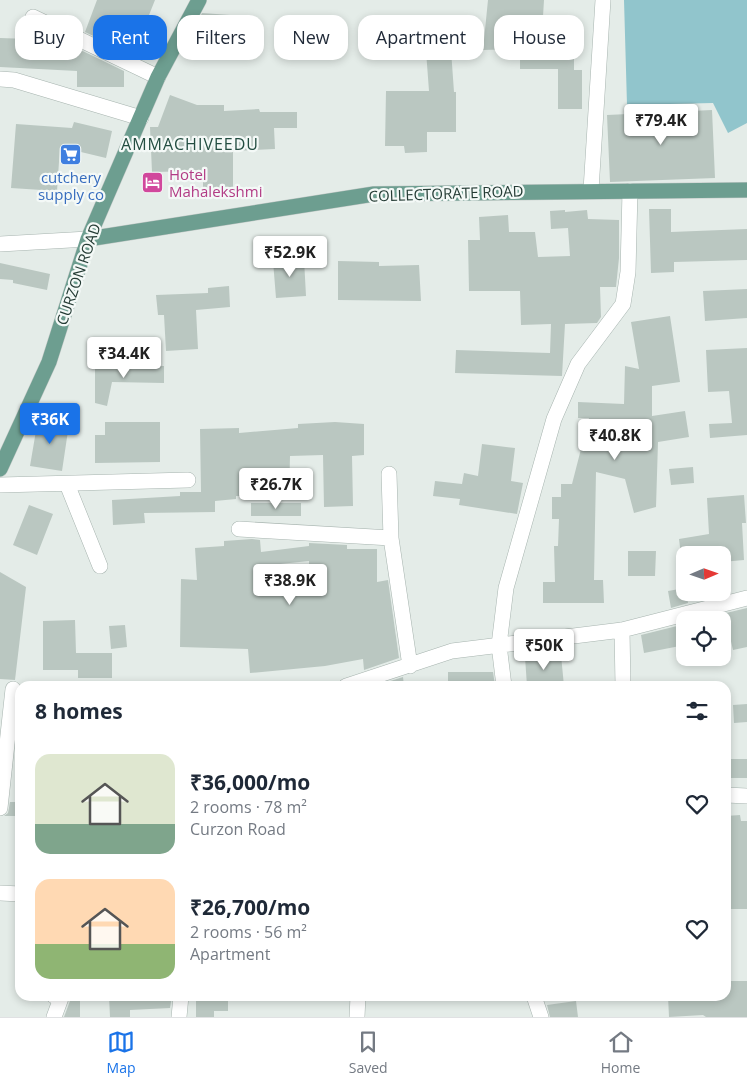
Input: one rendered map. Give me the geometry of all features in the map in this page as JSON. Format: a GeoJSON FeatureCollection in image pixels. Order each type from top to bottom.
{"type":"FeatureCollection","features":[{"type":"Feature","properties":{"kind":"main road","name":"CURZON ROAD"},"geometry":{"type":"LineString","coordinates":[[0,469],[49,362],[88,239],[158,77],[199,0]]}},
{"type":"Feature","properties":{"kind":"main road","name":"COLLECTORATE ROAD"},"geometry":{"type":"LineString","coordinates":[[88,239],[374,194],[591,190],[747,190]]}},
{"type":"Feature","properties":{"kind":"street"},"geometry":{"type":"LineString","coordinates":[[591,190],[602,0]]}},
{"type":"Feature","properties":{"kind":"street"},"geometry":{"type":"LineString","coordinates":[[83,41],[158,77]]}},
{"type":"Feature","properties":{"kind":"street"},"geometry":{"type":"LineString","coordinates":[[0,79],[14,80],[141,118]]}},
{"type":"Feature","properties":{"kind":"street"},"geometry":{"type":"LineString","coordinates":[[503,681],[498,645],[506,588],[554,419],[578,364],[623,304],[628,272],[630,191]]}},
{"type":"Feature","properties":{"kind":"street"},"geometry":{"type":"LineString","coordinates":[[0,244],[88,239]]}},
{"type":"Feature","properties":{"kind":"street"},"geometry":{"type":"LineString","coordinates":[[389,474],[391,538],[410,666]]}},
{"type":"Feature","properties":{"kind":"street"},"geometry":{"type":"LineString","coordinates":[[0,486],[188,480]]}},
{"type":"Feature","properties":{"kind":"street"},"geometry":{"type":"LineString","coordinates":[[67,484],[100,566]]}},
{"type":"Feature","properties":{"kind":"street"},"geometry":{"type":"LineString","coordinates":[[239,529],[391,538]]}},
{"type":"Feature","properties":{"kind":"street"},"geometry":{"type":"LineString","coordinates":[[362,681],[452,651],[622,630],[747,598]]}},
{"type":"Feature","properties":{"kind":"street"},"geometry":{"type":"LineString","coordinates":[[622,630],[623,681]]}},
{"type":"Feature","properties":{"kind":"street"},"geometry":{"type":"LineString","coordinates":[[0,808],[11,689]]}},
{"type":"Feature","properties":{"kind":"street"},"geometry":{"type":"LineString","coordinates":[[731,795],[747,796]]}},
{"type":"Feature","properties":{"kind":"street"},"geometry":{"type":"LineString","coordinates":[[0,893],[15,894]]}},
{"type":"Feature","properties":{"kind":"street"},"geometry":{"type":"LineString","coordinates":[[54,1017],[59,1001]]}},
{"type":"Feature","properties":{"kind":"street"},"geometry":{"type":"LineString","coordinates":[[179,1017],[181,1001]]}},
{"type":"Feature","properties":{"kind":"street"},"geometry":{"type":"LineString","coordinates":[[357,1017],[358,1001]]}},
{"type":"Feature","properties":{"kind":"street"},"geometry":{"type":"LineString","coordinates":[[536,1001],[541,1017]]}},
{"type":"Feature","properties":{"kind":"water"},"geometry":{"type":"Polygon","coordinates":[[[624,0],[747,0],[747,123],[728,133],[713,103],[627,105],[624,0]]]}},
{"type":"Feature","properties":{"kind":"building"},"geometry":{"type":"Polygon","coordinates":[[[97,0],[155,0],[149,15],[93,15],[93,36],[85,32],[97,0]]]}},
{"type":"Feature","properties":{"kind":"building"},"geometry":{"type":"Polygon","coordinates":[[[488,0],[544,0],[543,15],[494,15],[494,50],[484,50],[488,0]]]}},
{"type":"Feature","properties":{"kind":"building"},"geometry":{"type":"Polygon","coordinates":[[[202,13],[230,15],[201,15],[202,13]]]}},
{"type":"Feature","properties":{"kind":"building"},"geometry":{"type":"Polygon","coordinates":[[[0,38],[15,38],[15,60],[83,60],[83,51],[93,56],[93,60],[101,60],[124,71],[124,87],[77,87],[77,71],[0,67],[0,38]]]}},
{"type":"Feature","properties":{"kind":"building"},"geometry":{"type":"Polygon","coordinates":[[[427,60],[452,60],[454,92],[456,92],[456,132],[427,132],[427,152],[405,153],[404,146],[385,146],[386,91],[429,91],[427,60]]]}},
{"type":"Feature","properties":{"kind":"building"},"geometry":{"type":"Polygon","coordinates":[[[520,60],[574,60],[574,70],[582,70],[582,109],[558,109],[558,69],[520,69],[520,60]]]}},
{"type":"Feature","properties":{"kind":"building"},"geometry":{"type":"Polygon","coordinates":[[[170,95],[197,105],[224,105],[224,111],[259,109],[260,112],[297,112],[297,128],[274,128],[275,149],[233,151],[233,188],[203,188],[203,171],[152,172],[150,127],[158,127],[170,95]]]}},
{"type":"Feature","properties":{"kind":"building"},"geometry":{"type":"Polygon","coordinates":[[[712,110],[715,178],[610,182],[607,115],[712,110]]]}},
{"type":"Feature","properties":{"kind":"building"},"geometry":{"type":"Polygon","coordinates":[[[74,122],[112,131],[106,158],[60,147],[57,191],[11,188],[16,124],[72,128],[74,122]]]}},
{"type":"Feature","properties":{"kind":"building"},"geometry":{"type":"Polygon","coordinates":[[[649,209],[671,209],[671,232],[747,229],[747,260],[674,262],[674,272],[651,273],[649,209]]]}},
{"type":"Feature","properties":{"kind":"building"},"geometry":{"type":"Polygon","coordinates":[[[565,210],[565,212],[587,210],[588,219],[619,220],[619,258],[616,287],[600,287],[601,317],[597,323],[565,324],[562,376],[455,373],[456,350],[550,353],[551,324],[521,325],[520,291],[469,291],[468,240],[480,240],[479,217],[508,215],[509,232],[535,232],[538,257],[570,256],[568,228],[551,229],[550,211],[565,210]]]}},
{"type":"Feature","properties":{"kind":"building"},"geometry":{"type":"Polygon","coordinates":[[[304,259],[306,296],[276,298],[273,261],[304,259]]]}},
{"type":"Feature","properties":{"kind":"building"},"geometry":{"type":"Polygon","coordinates":[[[338,261],[379,262],[379,266],[419,265],[421,301],[338,300],[338,261]]]}},
{"type":"Feature","properties":{"kind":"building"},"geometry":{"type":"Polygon","coordinates":[[[0,263],[50,274],[47,290],[13,283],[13,280],[0,279],[0,263]]]}},
{"type":"Feature","properties":{"kind":"building"},"geometry":{"type":"Polygon","coordinates":[[[229,286],[230,307],[196,310],[198,349],[166,351],[164,315],[158,315],[156,295],[208,293],[208,288],[229,286]]]}},
{"type":"Feature","properties":{"kind":"building"},"geometry":{"type":"Polygon","coordinates":[[[747,289],[747,318],[705,321],[703,291],[747,289]]]}},
{"type":"Feature","properties":{"kind":"building"},"geometry":{"type":"Polygon","coordinates":[[[670,316],[680,382],[652,386],[652,416],[685,411],[689,437],[658,442],[656,507],[634,513],[625,479],[596,472],[594,580],[603,580],[604,603],[543,603],[543,582],[555,582],[554,546],[558,546],[559,519],[552,519],[552,497],[561,497],[561,484],[572,484],[589,418],[578,418],[578,402],[624,404],[625,366],[639,369],[631,322],[670,316]]]}},
{"type":"Feature","properties":{"kind":"building"},"geometry":{"type":"Polygon","coordinates":[[[747,348],[747,435],[710,438],[709,424],[732,423],[729,391],[708,392],[706,350],[747,348]]]}},
{"type":"Feature","properties":{"kind":"building"},"geometry":{"type":"Polygon","coordinates":[[[95,364],[129,371],[129,365],[164,366],[164,383],[112,382],[107,406],[95,403],[95,364]]]}},
{"type":"Feature","properties":{"kind":"building"},"geometry":{"type":"Polygon","coordinates":[[[38,419],[69,424],[62,471],[30,466],[38,419]]]}},
{"type":"Feature","properties":{"kind":"building"},"geometry":{"type":"Polygon","coordinates":[[[105,422],[160,422],[160,462],[95,463],[95,435],[105,435],[105,422]]]}},
{"type":"Feature","properties":{"kind":"building"},"geometry":{"type":"Polygon","coordinates":[[[335,422],[364,424],[364,455],[352,456],[353,506],[324,507],[323,455],[290,456],[289,496],[236,496],[236,499],[215,501],[215,512],[144,513],[145,523],[113,525],[112,500],[180,496],[180,492],[201,492],[200,429],[239,428],[239,433],[298,428],[298,424],[335,422]]]}},
{"type":"Feature","properties":{"kind":"building"},"geometry":{"type":"Polygon","coordinates":[[[482,444],[515,448],[511,481],[523,483],[517,514],[459,505],[460,499],[433,496],[435,481],[462,484],[464,473],[478,476],[482,444]]]}},
{"type":"Feature","properties":{"kind":"building"},"geometry":{"type":"Polygon","coordinates":[[[693,467],[694,483],[671,485],[669,469],[693,467]]]}},
{"type":"Feature","properties":{"kind":"building"},"geometry":{"type":"Polygon","coordinates":[[[744,495],[746,523],[742,523],[744,560],[731,561],[731,546],[680,546],[679,539],[709,534],[707,498],[744,495]]]}},
{"type":"Feature","properties":{"kind":"building"},"geometry":{"type":"Polygon","coordinates":[[[251,503],[301,503],[301,516],[251,516],[251,503]]]}},
{"type":"Feature","properties":{"kind":"building"},"geometry":{"type":"Polygon","coordinates":[[[29,505],[53,514],[37,555],[13,545],[29,505]]]}},
{"type":"Feature","properties":{"kind":"building"},"geometry":{"type":"Polygon","coordinates":[[[260,540],[261,552],[309,546],[309,543],[347,545],[347,549],[377,549],[377,582],[388,580],[399,658],[364,670],[363,659],[325,666],[250,673],[248,649],[180,647],[181,579],[197,580],[195,548],[224,546],[224,541],[260,540]],[[309,561],[280,564],[283,595],[309,593],[309,561]]]}},
{"type":"Feature","properties":{"kind":"building"},"geometry":{"type":"Polygon","coordinates":[[[628,551],[656,551],[655,576],[628,576],[628,551]]]}},
{"type":"Feature","properties":{"kind":"building"},"geometry":{"type":"Polygon","coordinates":[[[0,572],[26,587],[15,680],[0,679],[0,572]]]}},
{"type":"Feature","properties":{"kind":"building"},"geometry":{"type":"Polygon","coordinates":[[[676,590],[676,601],[688,601],[688,603],[671,608],[668,591],[676,590]]]}},
{"type":"Feature","properties":{"kind":"building"},"geometry":{"type":"Polygon","coordinates":[[[747,608],[747,647],[733,650],[731,641],[731,612],[747,608]]]}},
{"type":"Feature","properties":{"kind":"building"},"geometry":{"type":"Polygon","coordinates":[[[75,620],[76,653],[112,653],[112,678],[78,678],[78,670],[43,670],[43,621],[75,620]]]}},
{"type":"Feature","properties":{"kind":"building"},"geometry":{"type":"Polygon","coordinates":[[[125,625],[127,647],[111,649],[109,626],[125,625]]]}},
{"type":"Feature","properties":{"kind":"building"},"geometry":{"type":"Polygon","coordinates":[[[676,626],[676,647],[644,653],[641,635],[676,626]]]}},
{"type":"Feature","properties":{"kind":"building"},"geometry":{"type":"Polygon","coordinates":[[[561,655],[564,681],[527,681],[525,657],[561,655]]]}},
{"type":"Feature","properties":{"kind":"building"},"geometry":{"type":"Polygon","coordinates":[[[448,672],[493,672],[494,681],[448,681],[448,672]]]}},
{"type":"Feature","properties":{"kind":"building"},"geometry":{"type":"Polygon","coordinates":[[[403,677],[403,681],[391,681],[403,677]]]}},
{"type":"Feature","properties":{"kind":"building"},"geometry":{"type":"Polygon","coordinates":[[[747,704],[747,722],[734,723],[733,705],[747,704]]]}},
{"type":"Feature","properties":{"kind":"building"},"geometry":{"type":"Polygon","coordinates":[[[731,759],[747,759],[747,778],[731,778],[731,759]]]}},
{"type":"Feature","properties":{"kind":"building"},"geometry":{"type":"Polygon","coordinates":[[[10,802],[15,802],[15,816],[4,816],[8,813],[10,802]]]}},
{"type":"Feature","properties":{"kind":"building"},"geometry":{"type":"Polygon","coordinates":[[[740,815],[741,821],[747,821],[747,909],[731,909],[731,816],[740,815]]]}},
{"type":"Feature","properties":{"kind":"building"},"geometry":{"type":"Polygon","coordinates":[[[731,981],[747,981],[747,1017],[706,1017],[703,1015],[669,1017],[668,1001],[731,1001],[731,981]]]}},
{"type":"Feature","properties":{"kind":"building"},"geometry":{"type":"Polygon","coordinates":[[[70,1001],[80,1001],[80,1017],[64,1017],[70,1001]]]}},
{"type":"Feature","properties":{"kind":"building"},"geometry":{"type":"Polygon","coordinates":[[[109,1001],[171,1001],[170,1008],[130,1010],[130,1017],[110,1017],[109,1001]]]}},
{"type":"Feature","properties":{"kind":"building"},"geometry":{"type":"Polygon","coordinates":[[[196,1001],[228,1001],[228,1011],[214,1011],[214,1017],[196,1017],[196,1001]]]}},
{"type":"Feature","properties":{"kind":"building"},"geometry":{"type":"Polygon","coordinates":[[[576,1001],[578,1017],[550,1017],[547,1005],[576,1001]]]}},
{"type":"Feature","properties":{"kind":"place","name":"cutchery supply co"},"geometry":{"type":"Point","coordinates":[71,154]}},
{"type":"Feature","properties":{"kind":"place","name":"Hotel Mahalekshmi"},"geometry":{"type":"Point","coordinates":[153,183]}},
{"type":"Feature","properties":{"kind":"district","name":"AMMACHIVEEDU"},"geometry":{"type":"Point","coordinates":[190,144]}}]}
